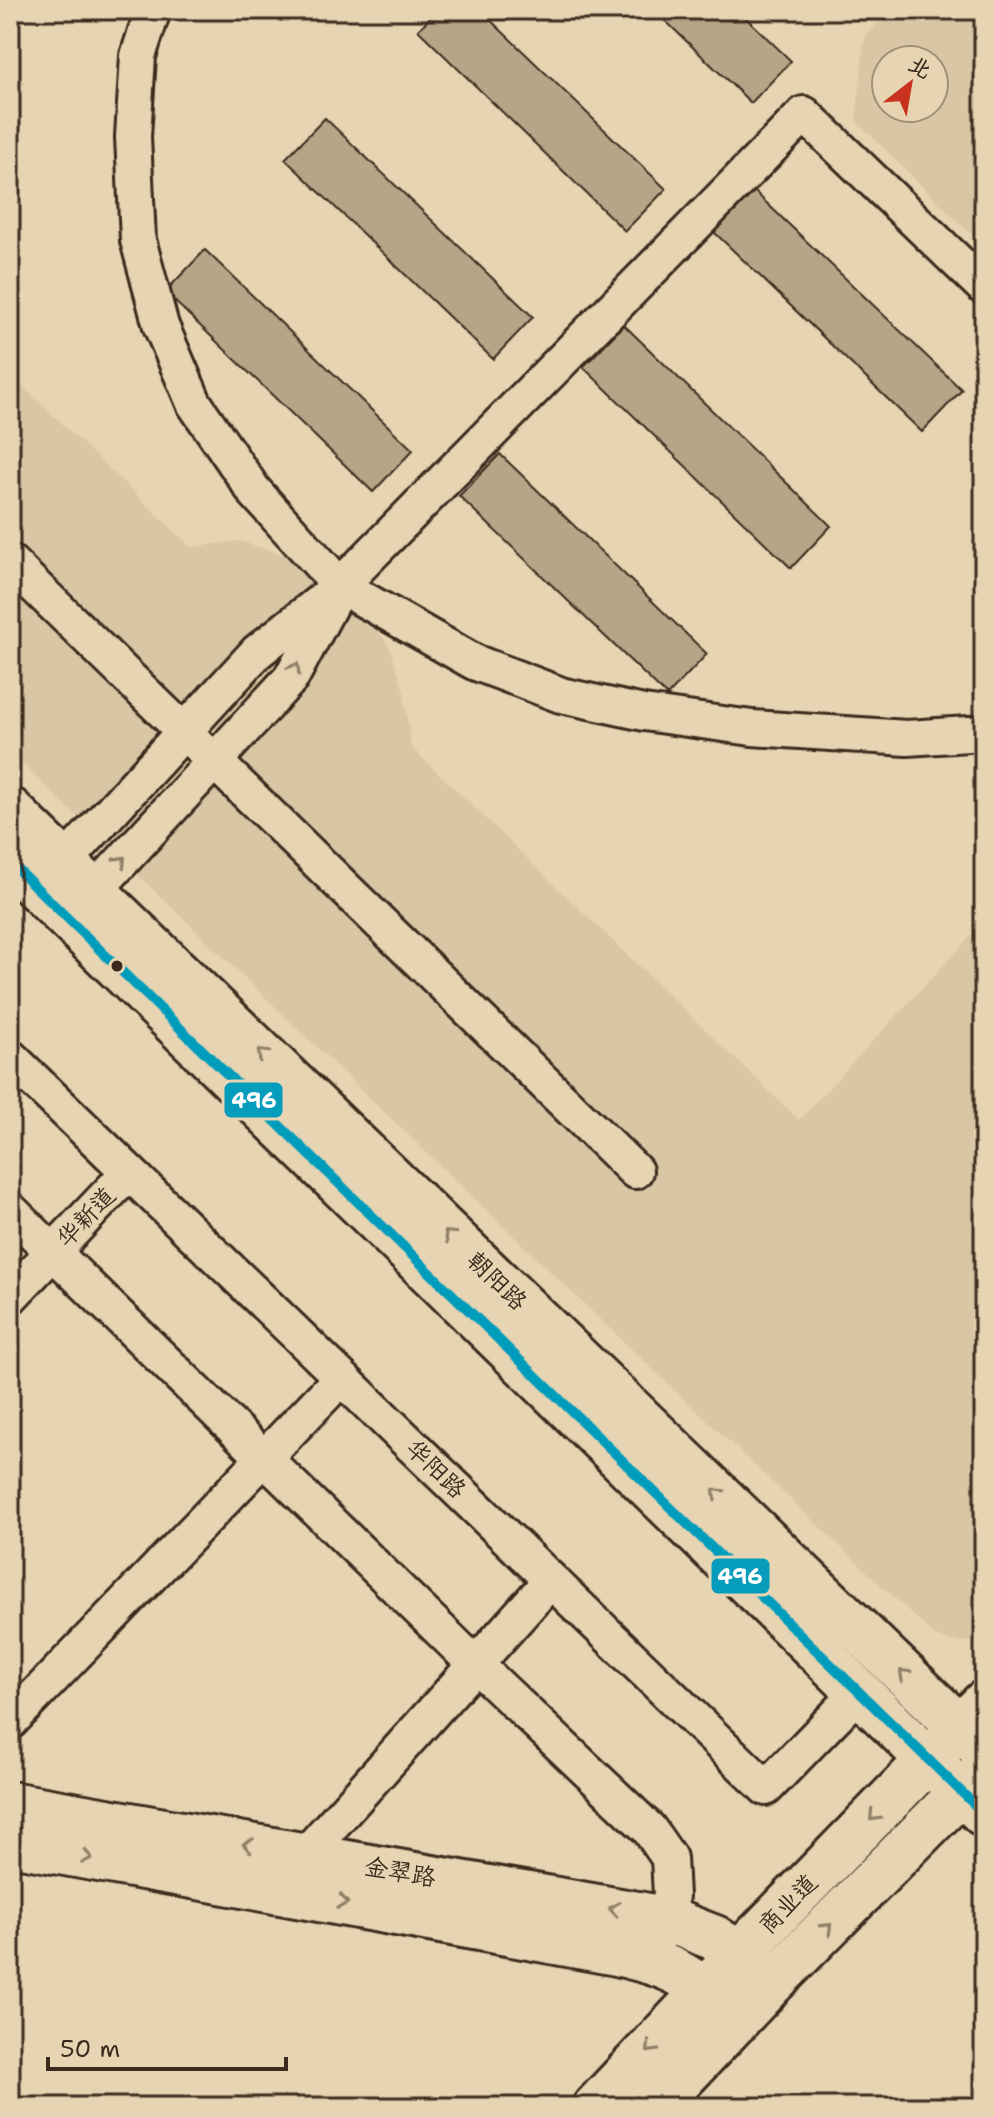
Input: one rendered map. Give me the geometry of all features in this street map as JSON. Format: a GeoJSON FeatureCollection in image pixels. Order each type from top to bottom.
{"type":"FeatureCollection","features":[{"type":"Feature","properties":{"kind":"main road","name":"朝阳路"},"geometry":{"type":"LineString","coordinates":[[10,810],[55,885],[859,1692],[929,1760],[976,1792]]}},
{"type":"Feature","properties":{"kind":"main road","name":"朝阳路"},"geometry":{"type":"LineString","coordinates":[[55,885],[976,1727]]}},
{"type":"Feature","properties":{"kind":"main road","name":"商业道"},"geometry":{"type":"LineString","coordinates":[[595,2107],[929,1760],[976,1727]]}},
{"type":"Feature","properties":{"kind":"main road","name":"商业道"},"geometry":{"type":"LineString","coordinates":[[655,2107],[772,1983],[976,1792]]}},
{"type":"Feature","properties":{"kind":"main road","name":"金翠路"},"geometry":{"type":"LineString","coordinates":[[10,1804],[666,1919],[715,1938],[772,1983]]}},
{"type":"Feature","properties":{"kind":"main road","name":"金翠路"},"geometry":{"type":"LineString","coordinates":[[10,1843],[454,1922],[650,1961],[682,1975],[737,2021]]}},
{"type":"Feature","properties":{"kind":"street"},"geometry":{"type":"LineString","coordinates":[[153,10],[138,56],[133,137],[138,240],[161,326],[194,403],[254,491],[340,586],[474,662],[561,695],[644,713],[752,728],[907,738],[984,733]]}},
{"type":"Feature","properties":{"kind":"street"},"geometry":{"type":"LineString","coordinates":[[55,885],[184,732],[257,652],[340,586],[804,114],[984,287]]}},
{"type":"Feature","properties":{"kind":"street"},"geometry":{"type":"LineString","coordinates":[[10,562],[635,1171]]}},
{"type":"Feature","properties":{"kind":"street"},"geometry":{"type":"LineString","coordinates":[[55,885],[214,761],[291,678],[340,586]]}},
{"type":"Feature","properties":{"kind":"street","name":"华阳路"},"geometry":{"type":"LineString","coordinates":[[10,1057],[766,1788],[859,1692]]}},
{"type":"Feature","properties":{"kind":"street","name":"华新道"},"geometry":{"type":"LineString","coordinates":[[10,1297],[129,1172]]}},
{"type":"Feature","properties":{"kind":"street"},"geometry":{"type":"LineString","coordinates":[[10,1210],[475,1664],[649,1829],[669,1858],[671,1896],[650,1961]]}},
{"type":"Feature","properties":{"kind":"street"},"geometry":{"type":"LineString","coordinates":[[10,1722],[341,1378]]}},
{"type":"Feature","properties":{"kind":"street"},"geometry":{"type":"LineString","coordinates":[[305,1855],[551,1580]]}},
{"type":"Feature","properties":{"kind":"shaded area"},"geometry":{"type":"Polygon","coordinates":[[[890,10],[984,10],[984,247],[856,121],[865,36],[890,10]]]}},
{"type":"Feature","properties":{"kind":"shaded area"},"geometry":{"type":"Polygon","coordinates":[[[10,374],[191,547],[239,541],[289,556],[326,579],[367,617],[390,647],[404,692],[411,747],[799,1120],[984,922],[984,1639],[949,1641],[934,1635],[607,1326],[10,752],[10,374]]]}},
{"type":"Feature","properties":{"kind":"building"},"geometry":{"type":"Polygon","coordinates":[[[437,10],[480,10],[666,189],[625,231],[418,30],[437,10]]]}},
{"type":"Feature","properties":{"kind":"building"},"geometry":{"type":"Polygon","coordinates":[[[654,10],[738,10],[791,61],[751,103],[654,10]]]}},
{"type":"Feature","properties":{"kind":"building"},"geometry":{"type":"Polygon","coordinates":[[[325,118],[533,317],[493,359],[285,159],[325,118]]]}},
{"type":"Feature","properties":{"kind":"building"},"geometry":{"type":"Polygon","coordinates":[[[754,191],[962,390],[922,432],[714,232],[754,191]]]}},
{"type":"Feature","properties":{"kind":"building"},"geometry":{"type":"Polygon","coordinates":[[[205,250],[413,450],[373,492],[165,292],[205,250]]]}},
{"type":"Feature","properties":{"kind":"building"},"geometry":{"type":"Polygon","coordinates":[[[624,325],[831,526],[791,568],[583,367],[624,325]]]}},
{"type":"Feature","properties":{"kind":"building"},"geometry":{"type":"Polygon","coordinates":[[[500,454],[707,654],[667,696],[459,496],[500,454]]]}},
{"type":"Feature","properties":{"kind":"transit line","name":"496"},"geometry":{"type":"LineString","coordinates":[[10,862],[984,1814]]}}]}
